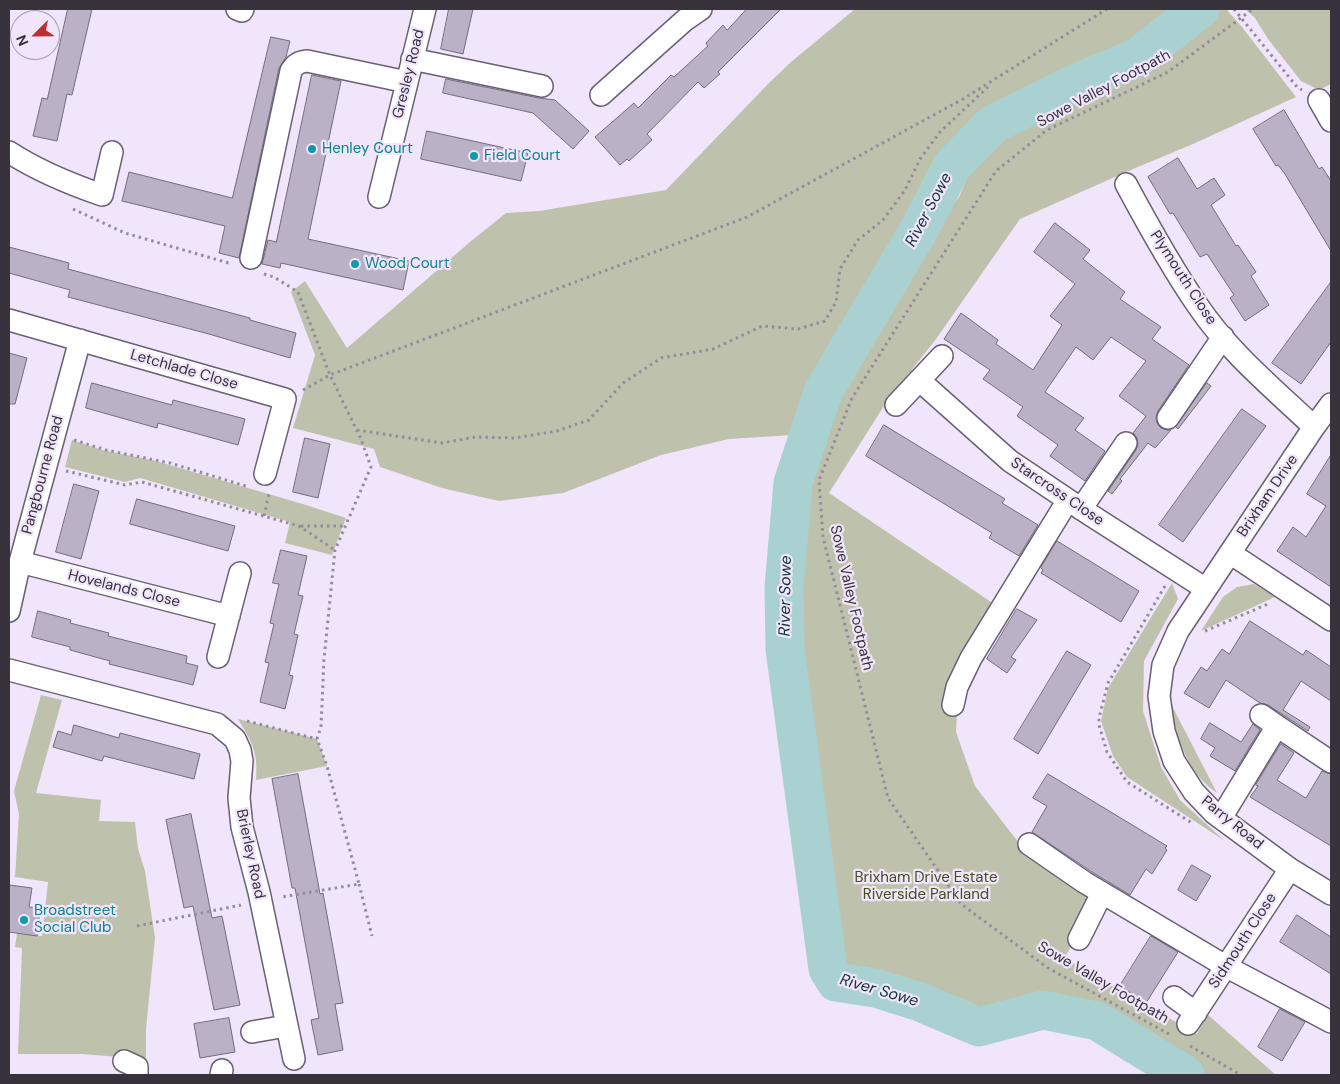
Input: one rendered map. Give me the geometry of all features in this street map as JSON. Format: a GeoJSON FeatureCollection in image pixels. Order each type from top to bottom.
{"type":"FeatureCollection","features":[{"type":"Feature","properties":{"kind":"street"},"geometry":{"type":"LineString","coordinates":[[237,9],[242,11],[243,9]]}},
{"type":"Feature","properties":{"kind":"street","name":"Gresley Road"},"geometry":{"type":"LineString","coordinates":[[379,197],[425,9]]}},
{"type":"Feature","properties":{"kind":"street"},"geometry":{"type":"LineString","coordinates":[[601,95],[685,20],[701,9]]}},
{"type":"Feature","properties":{"kind":"street"},"geometry":{"type":"LineString","coordinates":[[412,59],[542,86]]}},
{"type":"Feature","properties":{"kind":"street"},"geometry":{"type":"LineString","coordinates":[[248,265],[291,71],[294,65],[307,61],[407,82]]}},
{"type":"Feature","properties":{"kind":"street"},"geometry":{"type":"LineString","coordinates":[[1320,100],[1331,121]]}},
{"type":"Feature","properties":{"kind":"street"},"geometry":{"type":"LineString","coordinates":[[9,152],[29,165],[67,183],[102,195],[112,152]]}},
{"type":"Feature","properties":{"kind":"street","name":"Plymouth Close"},"geometry":{"type":"LineString","coordinates":[[1126,184],[1156,240],[1198,307],[1250,367],[1314,427]]}},
{"type":"Feature","properties":{"kind":"street","name":"Letchlade Close"},"geometry":{"type":"LineString","coordinates":[[9,320],[285,399]]}},
{"type":"Feature","properties":{"kind":"street"},"geometry":{"type":"LineString","coordinates":[[1168,418],[1223,337]]}},
{"type":"Feature","properties":{"kind":"street","name":"Pangbourne Road"},"geometry":{"type":"LineString","coordinates":[[9,611],[20,562],[80,340]]}},
{"type":"Feature","properties":{"kind":"street"},"geometry":{"type":"LineString","coordinates":[[896,405],[942,356]]}},
{"type":"Feature","properties":{"kind":"street","name":"Starcross Close"},"geometry":{"type":"LineString","coordinates":[[919,380],[1010,461],[1206,589]]}},
{"type":"Feature","properties":{"kind":"street"},"geometry":{"type":"LineString","coordinates":[[259,484],[285,399]]}},
{"type":"Feature","properties":{"kind":"street","name":"Brixham Drive"},"geometry":{"type":"LineString","coordinates":[[1206,589],[1331,404]]}},
{"type":"Feature","properties":{"kind":"street"},"geometry":{"type":"LineString","coordinates":[[954,705],[957,687],[971,658],[1075,505],[1126,443]]}},
{"type":"Feature","properties":{"kind":"street"},"geometry":{"type":"LineString","coordinates":[[1230,553],[1331,620]]}},
{"type":"Feature","properties":{"kind":"street","name":"Hovelands Close"},"geometry":{"type":"LineString","coordinates":[[20,562],[229,616]]}},
{"type":"Feature","properties":{"kind":"street"},"geometry":{"type":"LineString","coordinates":[[218,657],[240,574]]}},
{"type":"Feature","properties":{"kind":"street","name":"Parry Road"},"geometry":{"type":"LineString","coordinates":[[1206,589],[1178,631],[1162,665],[1159,696],[1164,731],[1174,761],[1194,792],[1221,818],[1290,869],[1331,894]]}},
{"type":"Feature","properties":{"kind":"street","name":"Brierley Road"},"geometry":{"type":"LineString","coordinates":[[9,670],[217,724],[235,739],[242,761],[239,812],[261,901],[294,1059]]}},
{"type":"Feature","properties":{"kind":"street"},"geometry":{"type":"LineString","coordinates":[[1221,818],[1269,720],[1331,762]]}},
{"type":"Feature","properties":{"kind":"street"},"geometry":{"type":"LineString","coordinates":[[1029,844],[1102,893],[1227,967],[1331,1022]]}},
{"type":"Feature","properties":{"kind":"street","name":"Sidmouth Close"},"geometry":{"type":"LineString","coordinates":[[1190,1027],[1290,869]]}},
{"type":"Feature","properties":{"kind":"street"},"geometry":{"type":"LineString","coordinates":[[1079,939],[1102,893]]}},
{"type":"Feature","properties":{"kind":"street"},"geometry":{"type":"LineString","coordinates":[[1174,997],[1190,1027]]}},
{"type":"Feature","properties":{"kind":"street"},"geometry":{"type":"LineString","coordinates":[[252,1032],[286,1026]]}},
{"type":"Feature","properties":{"kind":"path"},"geometry":{"type":"LineString","coordinates":[[285,399],[330,375],[746,218],[993,82],[1107,9]]}},
{"type":"Feature","properties":{"kind":"path"},"geometry":{"type":"LineString","coordinates":[[1234,9],[1297,87],[1320,100]]}},
{"type":"Feature","properties":{"kind":"path","name":"Sowe Valley Footpath"},"geometry":{"type":"LineString","coordinates":[[1169,1034],[1048,968],[961,904],[888,798],[823,537],[819,480],[852,398],[996,171],[1047,130],[1168,72],[1241,16],[1253,9]]}},
{"type":"Feature","properties":{"kind":"path"},"geometry":{"type":"LineString","coordinates":[[357,430],[442,443],[476,436],[514,438],[557,431],[589,420],[622,383],[661,358],[713,349],[762,326],[798,329],[826,321],[836,302],[840,269],[858,240],[883,220],[905,190],[920,159],[940,132],[993,82]]}},
{"type":"Feature","properties":{"kind":"path"},"geometry":{"type":"LineString","coordinates":[[64,205],[125,233],[248,265],[274,277],[298,292],[330,375],[357,430],[371,467],[335,550],[324,659],[322,727],[317,739],[327,766],[372,936]]}},
{"type":"Feature","properties":{"kind":"path"},"geometry":{"type":"LineString","coordinates":[[55,434],[106,450],[259,484],[270,493],[264,516]]}},
{"type":"Feature","properties":{"kind":"path"},"geometry":{"type":"LineString","coordinates":[[46,465],[125,485],[142,482],[299,526],[346,526]]}},
{"type":"Feature","properties":{"kind":"path"},"geometry":{"type":"LineString","coordinates":[[299,526],[335,550]]}},
{"type":"Feature","properties":{"kind":"path"},"geometry":{"type":"LineString","coordinates":[[1172,645],[1292,594]]}},
{"type":"Feature","properties":{"kind":"path"},"geometry":{"type":"LineString","coordinates":[[226,731],[238,719],[317,739]]}},
{"type":"Feature","properties":{"kind":"path"},"geometry":{"type":"LineString","coordinates":[[137,926],[261,901],[359,884]]}},
{"type":"Feature","properties":{"kind":"path"},"geometry":{"type":"LineString","coordinates":[[1190,1027],[1241,1075]]}},
{"type":"Feature","properties":{"kind":"green space"},"geometry":{"type":"Polygon","coordinates":[[[855,9],[1183,9],[1178,16],[1133,50],[1043,86],[987,112],[940,159],[848,319],[833,355],[813,384],[793,435],[729,439],[661,455],[563,493],[499,501],[442,488],[380,467],[374,449],[293,428],[315,355],[291,292],[305,281],[347,348],[506,213],[539,211],[666,190],[768,84],[791,62],[855,9]]]}},
{"type":"Feature","properties":{"kind":"green space","name":"Brixham Drive Estate Riverside Parkland"},"geometry":{"type":"Polygon","coordinates":[[[1220,9],[1226,9],[1242,27],[1296,97],[1020,219],[936,339],[887,401],[829,493],[1003,610],[958,695],[956,732],[975,786],[1022,847],[1092,899],[1089,919],[1064,958],[1197,1034],[1207,1014],[1276,1075],[1197,1075],[1169,1053],[1088,1007],[1055,998],[998,1014],[979,1016],[909,984],[887,983],[841,976],[835,966],[829,912],[795,684],[789,606],[791,560],[804,483],[815,440],[840,381],[913,257],[959,197],[967,178],[971,159],[995,132],[1038,107],[1177,49],[1192,39],[1208,18],[1220,9]]]}},
{"type":"Feature","properties":{"kind":"green space"},"geometry":{"type":"Polygon","coordinates":[[[1245,9],[1331,9],[1331,84],[1319,90],[1301,81],[1268,39],[1255,18],[1245,9]]]}},
{"type":"Feature","properties":{"kind":"green space"},"geometry":{"type":"Polygon","coordinates":[[[72,440],[102,450],[156,461],[346,518],[332,555],[285,543],[290,522],[140,478],[125,482],[65,467],[72,440]]]}},
{"type":"Feature","properties":{"kind":"green space"},"geometry":{"type":"Polygon","coordinates":[[[1172,583],[1178,599],[1144,661],[1143,711],[1161,767],[1180,800],[1225,841],[1127,777],[1113,756],[1101,721],[1108,688],[1172,583]]]}},
{"type":"Feature","properties":{"kind":"green space"},"geometry":{"type":"Polygon","coordinates":[[[1254,584],[1275,597],[1201,631],[1223,597],[1237,587],[1254,584]]]}},
{"type":"Feature","properties":{"kind":"green space"},"geometry":{"type":"Polygon","coordinates":[[[41,695],[62,700],[36,793],[101,800],[99,821],[135,822],[138,849],[145,871],[155,938],[146,1029],[146,1059],[82,1054],[18,1054],[22,948],[15,947],[17,933],[42,936],[48,882],[15,877],[19,814],[14,791],[41,695]]]}},
{"type":"Feature","properties":{"kind":"green space"},"geometry":{"type":"Polygon","coordinates":[[[1169,700],[1217,793],[1195,772],[1185,753],[1177,732],[1169,700]]]}},
{"type":"Feature","properties":{"kind":"green space"},"geometry":{"type":"Polygon","coordinates":[[[238,719],[317,739],[327,766],[256,780],[255,754],[247,734],[238,719]]]}},
{"type":"Feature","properties":{"kind":"building"},"geometry":{"type":"Polygon","coordinates":[[[68,9],[92,9],[72,95],[67,94],[57,141],[33,136],[42,98],[47,99],[56,60],[60,60],[60,43],[68,9]]]}},
{"type":"Feature","properties":{"kind":"building"},"geometry":{"type":"Polygon","coordinates":[[[449,9],[473,9],[463,54],[441,49],[449,9]]]}},
{"type":"Feature","properties":{"kind":"building"},"geometry":{"type":"Polygon","coordinates":[[[747,9],[781,9],[718,72],[720,74],[704,88],[698,82],[647,134],[652,140],[629,161],[627,159],[620,165],[595,137],[634,103],[638,108],[671,75],[674,77],[708,46],[706,43],[723,25],[727,30],[747,9]]]}},
{"type":"Feature","properties":{"kind":"building"},"geometry":{"type":"Polygon","coordinates":[[[271,37],[290,41],[286,57],[279,68],[239,258],[219,253],[225,226],[122,201],[129,172],[232,198],[271,37]]]}},
{"type":"Feature","properties":{"kind":"building"},"geometry":{"type":"Polygon","coordinates":[[[312,75],[341,81],[308,239],[409,261],[403,290],[281,263],[280,268],[262,264],[268,240],[276,242],[312,75]]]}},
{"type":"Feature","properties":{"kind":"building"},"geometry":{"type":"Polygon","coordinates":[[[446,79],[555,100],[589,131],[573,149],[533,113],[443,93],[446,79]]]}},
{"type":"Feature","properties":{"kind":"building"},"geometry":{"type":"Polygon","coordinates":[[[1284,110],[1319,169],[1322,167],[1331,181],[1331,251],[1285,174],[1278,165],[1276,166],[1253,129],[1284,110]]]}},
{"type":"Feature","properties":{"kind":"building","name":"Field Court"},"geometry":{"type":"Polygon","coordinates":[[[427,131],[528,153],[521,181],[421,159],[427,131]]]}},
{"type":"Feature","properties":{"kind":"building"},"geometry":{"type":"Polygon","coordinates":[[[1178,158],[1197,189],[1214,178],[1225,195],[1211,205],[1236,246],[1238,245],[1256,272],[1251,276],[1269,305],[1245,321],[1230,298],[1234,295],[1207,254],[1200,257],[1173,213],[1170,214],[1148,177],[1178,158]]]}},
{"type":"Feature","properties":{"kind":"building"},"geometry":{"type":"Polygon","coordinates":[[[1055,223],[1090,250],[1083,259],[1125,292],[1120,299],[1161,327],[1152,339],[1189,365],[1158,411],[1156,417],[1157,423],[1161,428],[1171,430],[1155,448],[1148,443],[1120,479],[1122,481],[1112,494],[1108,491],[1136,450],[1137,438],[1133,433],[1146,416],[1119,396],[1146,361],[1111,337],[1093,360],[1076,347],[1045,392],[1084,418],[1075,430],[1105,451],[1085,481],[1050,456],[1058,445],[1017,416],[1023,407],[983,379],[990,370],[944,339],[961,313],[998,340],[996,344],[1033,370],[1062,325],[1050,316],[1075,284],[1034,252],[1055,223]]]}},
{"type":"Feature","properties":{"kind":"building"},"geometry":{"type":"Polygon","coordinates":[[[9,247],[69,263],[68,269],[250,318],[250,320],[296,333],[290,358],[209,334],[68,297],[70,290],[9,273],[9,247]]]}},
{"type":"Feature","properties":{"kind":"building"},"geometry":{"type":"Polygon","coordinates":[[[1331,282],[1331,342],[1301,384],[1272,363],[1331,282]]]}},
{"type":"Feature","properties":{"kind":"building"},"geometry":{"type":"Polygon","coordinates":[[[9,353],[27,358],[15,404],[9,404],[9,353]]]}},
{"type":"Feature","properties":{"kind":"building"},"geometry":{"type":"Polygon","coordinates":[[[92,383],[172,405],[173,400],[245,419],[238,445],[158,423],[157,428],[86,408],[92,383]]]}},
{"type":"Feature","properties":{"kind":"building"},"geometry":{"type":"Polygon","coordinates":[[[1207,383],[1211,386],[1178,429],[1176,427],[1207,383]]]}},
{"type":"Feature","properties":{"kind":"building"},"geometry":{"type":"Polygon","coordinates":[[[1242,409],[1266,426],[1183,542],[1159,525],[1242,409]]]}},
{"type":"Feature","properties":{"kind":"building"},"geometry":{"type":"Polygon","coordinates":[[[884,425],[1005,499],[1002,503],[1038,525],[1019,556],[989,538],[992,533],[866,456],[884,425]]]}},
{"type":"Feature","properties":{"kind":"building"},"geometry":{"type":"Polygon","coordinates":[[[305,438],[330,444],[318,498],[293,492],[305,438]]]}},
{"type":"Feature","properties":{"kind":"building"},"geometry":{"type":"Polygon","coordinates":[[[1331,455],[1331,587],[1277,551],[1293,527],[1306,537],[1326,506],[1307,494],[1331,455]]]}},
{"type":"Feature","properties":{"kind":"building"},"geometry":{"type":"Polygon","coordinates":[[[74,484],[99,491],[81,559],[56,552],[74,484]]]}},
{"type":"Feature","properties":{"kind":"building"},"geometry":{"type":"Polygon","coordinates":[[[137,499],[235,526],[228,551],[130,524],[137,499]]]}},
{"type":"Feature","properties":{"kind":"building"},"geometry":{"type":"Polygon","coordinates":[[[1057,541],[1139,591],[1121,622],[1041,573],[1043,570],[1041,568],[1057,541]]]}},
{"type":"Feature","properties":{"kind":"building"},"geometry":{"type":"Polygon","coordinates":[[[281,550],[307,556],[298,595],[303,596],[294,634],[298,635],[289,675],[293,676],[285,709],[260,702],[269,663],[265,662],[274,624],[270,623],[279,584],[273,583],[281,550]]]}},
{"type":"Feature","properties":{"kind":"building"},"geometry":{"type":"Polygon","coordinates":[[[1017,609],[1037,620],[1011,657],[1016,660],[1007,673],[987,659],[1017,609]]]}},
{"type":"Feature","properties":{"kind":"building"},"geometry":{"type":"Polygon","coordinates":[[[38,611],[71,620],[70,623],[109,633],[108,636],[187,656],[186,663],[198,666],[193,685],[109,664],[110,661],[70,650],[70,647],[32,637],[38,611]]]}},
{"type":"Feature","properties":{"kind":"building"},"geometry":{"type":"Polygon","coordinates":[[[1250,621],[1303,655],[1306,650],[1331,667],[1331,701],[1301,681],[1283,710],[1310,727],[1308,731],[1268,705],[1260,703],[1226,680],[1209,708],[1184,693],[1201,667],[1207,671],[1222,649],[1229,654],[1250,621]]]}},
{"type":"Feature","properties":{"kind":"building"},"geometry":{"type":"Polygon","coordinates":[[[1067,651],[1091,665],[1038,754],[1014,739],[1067,651]]]}},
{"type":"Feature","properties":{"kind":"building"},"geometry":{"type":"Polygon","coordinates":[[[1210,723],[1241,742],[1253,724],[1260,730],[1235,771],[1210,756],[1215,748],[1201,739],[1210,723]]]}},
{"type":"Feature","properties":{"kind":"building"},"geometry":{"type":"Polygon","coordinates":[[[74,725],[119,738],[120,733],[200,754],[194,779],[104,756],[102,761],[53,747],[58,731],[71,735],[74,725]]]}},
{"type":"Feature","properties":{"kind":"building"},"geometry":{"type":"Polygon","coordinates":[[[1281,744],[1294,753],[1277,780],[1304,797],[1306,798],[1322,771],[1331,774],[1331,846],[1250,797],[1281,744]]]}},
{"type":"Feature","properties":{"kind":"building"},"geometry":{"type":"Polygon","coordinates":[[[298,774],[320,894],[323,893],[343,1003],[335,1004],[343,1050],[318,1055],[311,1020],[319,1018],[295,888],[292,888],[272,779],[298,774]]]}},
{"type":"Feature","properties":{"kind":"building"},"geometry":{"type":"Polygon","coordinates":[[[1048,774],[1167,846],[1165,848],[1167,850],[1152,874],[1146,869],[1130,895],[1032,832],[1047,806],[1033,798],[1048,774]]]}},
{"type":"Feature","properties":{"kind":"building"},"geometry":{"type":"Polygon","coordinates":[[[191,814],[212,918],[222,916],[240,1005],[214,1010],[193,906],[184,908],[166,820],[191,814]]]}},
{"type":"Feature","properties":{"kind":"building"},"geometry":{"type":"Polygon","coordinates":[[[1192,865],[1211,876],[1196,901],[1178,890],[1192,865]]]}},
{"type":"Feature","properties":{"kind":"building","name":"Broadstreet Social Club"},"geometry":{"type":"Polygon","coordinates":[[[9,885],[32,888],[29,907],[40,908],[37,936],[9,932],[9,885]]]}},
{"type":"Feature","properties":{"kind":"building"},"geometry":{"type":"Polygon","coordinates":[[[1297,915],[1331,937],[1331,974],[1280,942],[1297,915]]]}},
{"type":"Feature","properties":{"kind":"building"},"geometry":{"type":"Polygon","coordinates":[[[1151,936],[1178,952],[1146,1003],[1120,986],[1151,936]]]}},
{"type":"Feature","properties":{"kind":"building"},"geometry":{"type":"Polygon","coordinates":[[[1280,1009],[1305,1022],[1282,1061],[1258,1047],[1280,1009]]]}},
{"type":"Feature","properties":{"kind":"building"},"geometry":{"type":"Polygon","coordinates":[[[229,1018],[235,1052],[200,1058],[194,1024],[229,1018]]]}},
{"type":"Feature","properties":{"kind":"waterway","name":"River Sowe"},"geometry":{"type":"LineString","coordinates":[[1185,1075],[1097,1021],[1043,1010],[979,1027],[920,1002],[875,988],[836,982],[828,969],[785,649],[784,588],[793,483],[823,392],[920,228],[952,166],[993,124],[1070,86],[1138,57],[1200,9]]}},
{"type":"Feature","properties":{"kind":"place","name":"Henley Court"},"geometry":{"type":"Point","coordinates":[312,149]}},
{"type":"Feature","properties":{"kind":"place","name":"Field Court"},"geometry":{"type":"Point","coordinates":[474,156]}},
{"type":"Feature","properties":{"kind":"place","name":"Wood Court"},"geometry":{"type":"Point","coordinates":[355,264]}},
{"type":"Feature","properties":{"kind":"place","name":"Broadstreet Social Club"},"geometry":{"type":"Point","coordinates":[24,920]}}]}
